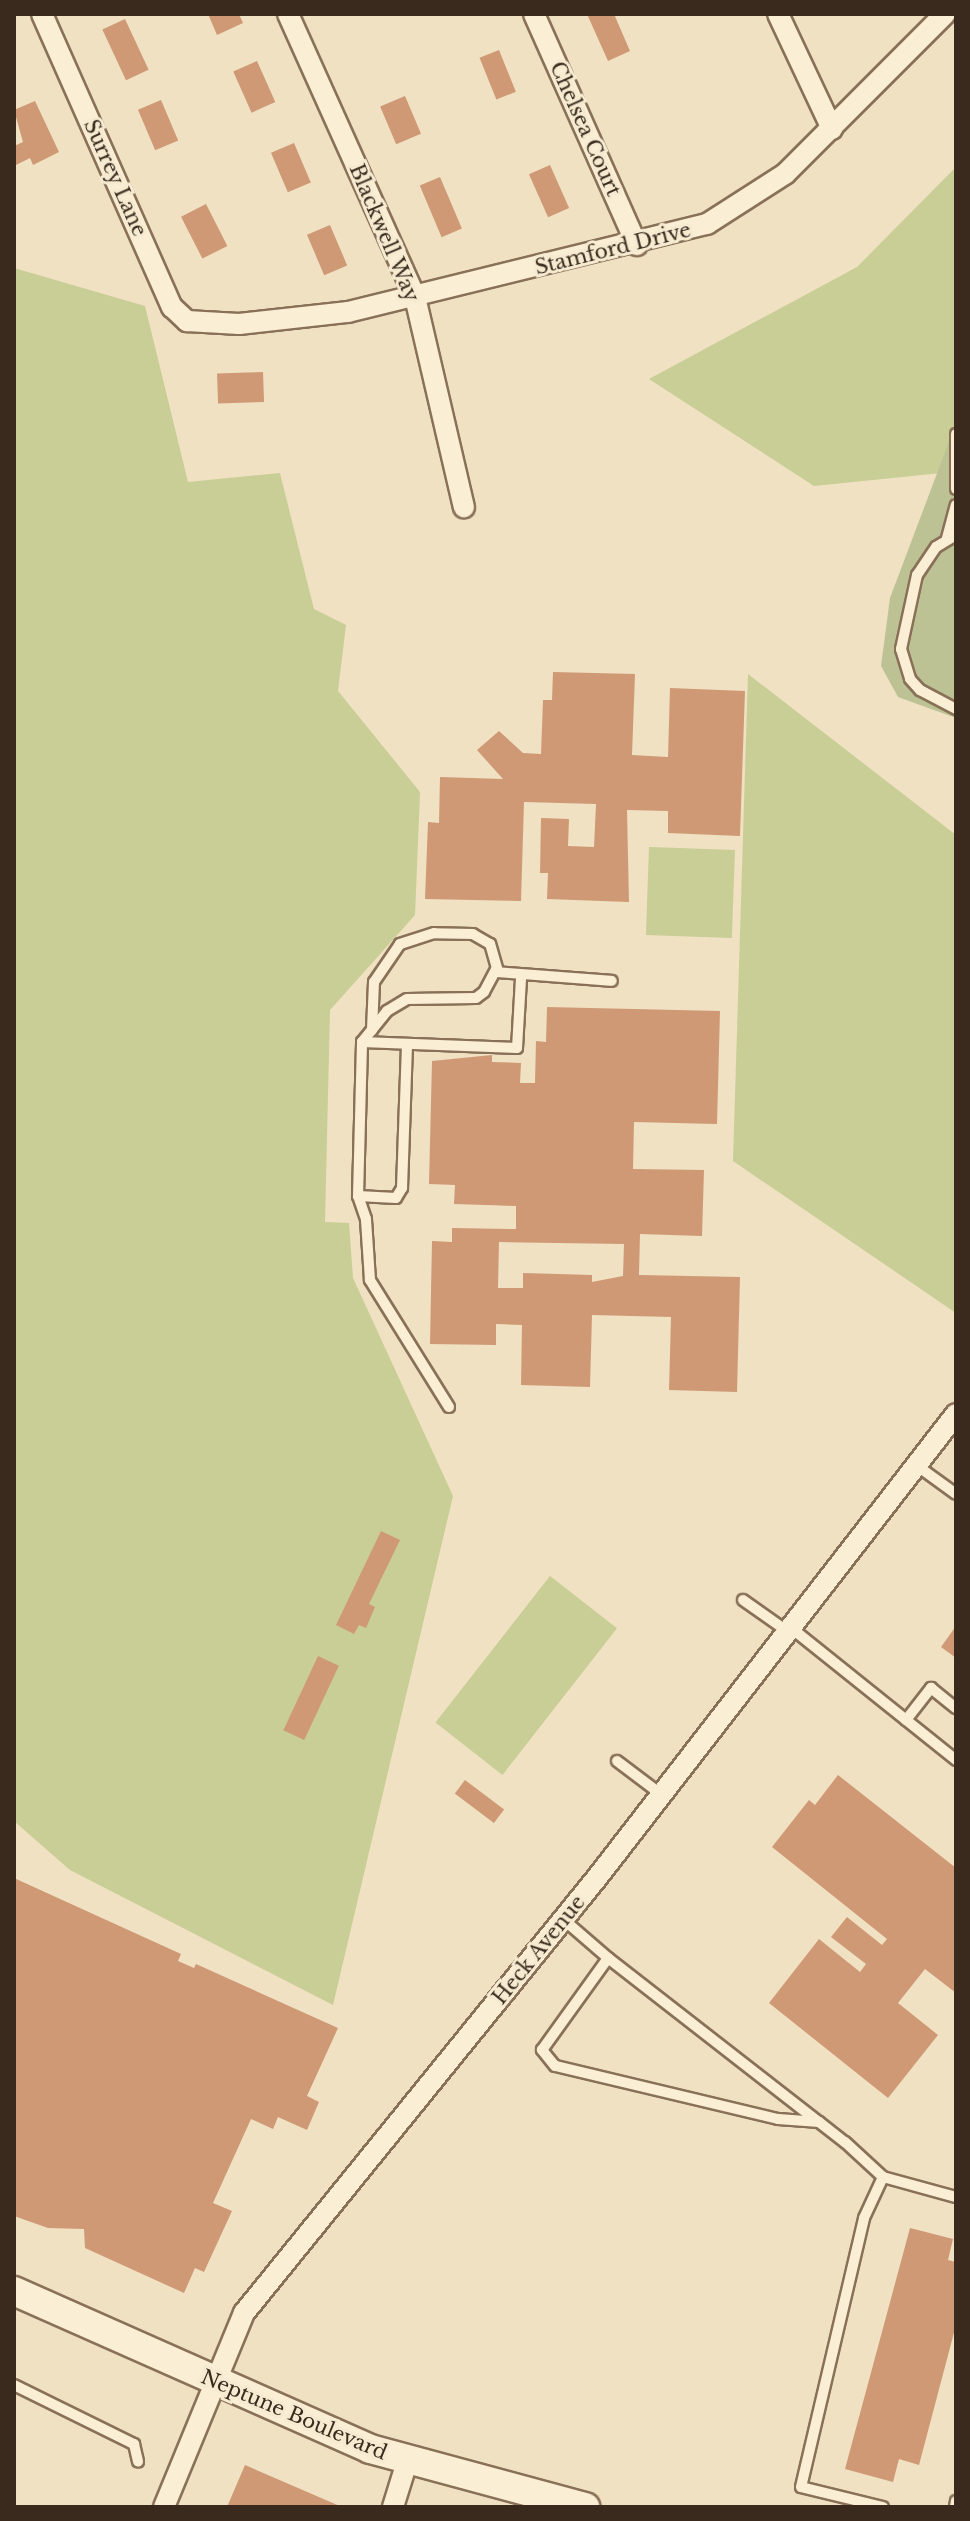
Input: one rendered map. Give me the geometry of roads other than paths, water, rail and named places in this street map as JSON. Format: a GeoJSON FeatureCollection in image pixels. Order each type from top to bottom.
{"type":"FeatureCollection","features":[{"type":"Feature","properties":{"kind":"street","name":"Surrey Lane"},"geometry":{"type":"LineString","coordinates":[[42,14],[172,307],[187,321],[204,321]]}},
{"type":"Feature","properties":{"kind":"street","name":"Blackwell Way"},"geometry":{"type":"LineString","coordinates":[[288,14],[415,297],[464,507]]}},
{"type":"Feature","properties":{"kind":"street","name":"Chelsea Court"},"geometry":{"type":"LineString","coordinates":[[534,14],[637,245]]}},
{"type":"Feature","properties":{"kind":"street"},"geometry":{"type":"LineString","coordinates":[[778,14],[832,129]]}},
{"type":"Feature","properties":{"kind":"street","name":"Stamford Drive"},"geometry":{"type":"LineString","coordinates":[[204,321],[275,322],[415,297],[637,245],[707,224],[740,206],[785,174],[945,14]]}},
{"type":"Feature","properties":{"kind":"street","name":"Heck Avenue"},"geometry":{"type":"LineString","coordinates":[[164,2507],[244,2313],[662,1795],[956,1414]]}},
{"type":"Feature","properties":{"kind":"street","name":"Neptune Boulevard"},"geometry":{"type":"LineString","coordinates":[[14,2291],[214,2382],[407,2462],[585,2507]]}},
{"type":"Feature","properties":{"kind":"street"},"geometry":{"type":"LineString","coordinates":[[393,2507],[407,2462]]}},
{"type":"Feature","properties":{"kind":"lane"},"geometry":{"type":"LineString","coordinates":[[956,434],[956,489]]}},
{"type":"Feature","properties":{"kind":"lane"},"geometry":{"type":"LineString","coordinates":[[956,505],[951,536],[917,575],[901,649],[910,679],[920,690],[956,709]]}},
{"type":"Feature","properties":{"kind":"lane"},"geometry":{"type":"LineString","coordinates":[[372,1030],[374,982],[400,944],[434,933],[482,937],[495,951],[496,972],[476,998],[407,999],[387,1011],[372,1030],[362,1042],[358,1196],[366,1219],[370,1280],[449,1407]]}},
{"type":"Feature","properties":{"kind":"lane"},"geometry":{"type":"LineString","coordinates":[[496,972],[521,978],[612,981]]}},
{"type":"Feature","properties":{"kind":"lane"},"geometry":{"type":"LineString","coordinates":[[362,1042],[517,1048],[521,978]]}},
{"type":"Feature","properties":{"kind":"lane"},"geometry":{"type":"LineString","coordinates":[[358,1196],[396,1198],[402,1188],[407,1044]]}},
{"type":"Feature","properties":{"kind":"lane"},"geometry":{"type":"LineString","coordinates":[[916,1465],[956,1494]]}},
{"type":"Feature","properties":{"kind":"lane"},"geometry":{"type":"LineString","coordinates":[[743,1600],[788,1629],[956,1760]]}},
{"type":"Feature","properties":{"kind":"lane"},"geometry":{"type":"LineString","coordinates":[[906,1720],[931,1688],[956,1708]]}},
{"type":"Feature","properties":{"kind":"lane"},"geometry":{"type":"LineString","coordinates":[[617,1761],[662,1795]]}},
{"type":"Feature","properties":{"kind":"lane"},"geometry":{"type":"LineString","coordinates":[[563,1919],[608,1958],[819,2122],[883,2177],[956,2197]]}},
{"type":"Feature","properties":{"kind":"lane"},"geometry":{"type":"LineString","coordinates":[[608,1958],[542,2050],[555,2066],[778,2119],[819,2122]]}},
{"type":"Feature","properties":{"kind":"lane"},"geometry":{"type":"LineString","coordinates":[[883,2177],[864,2218],[801,2487],[883,2507]]}},
{"type":"Feature","properties":{"kind":"lane"},"geometry":{"type":"LineString","coordinates":[[14,2385],[134,2444],[138,2462]]}}]}
